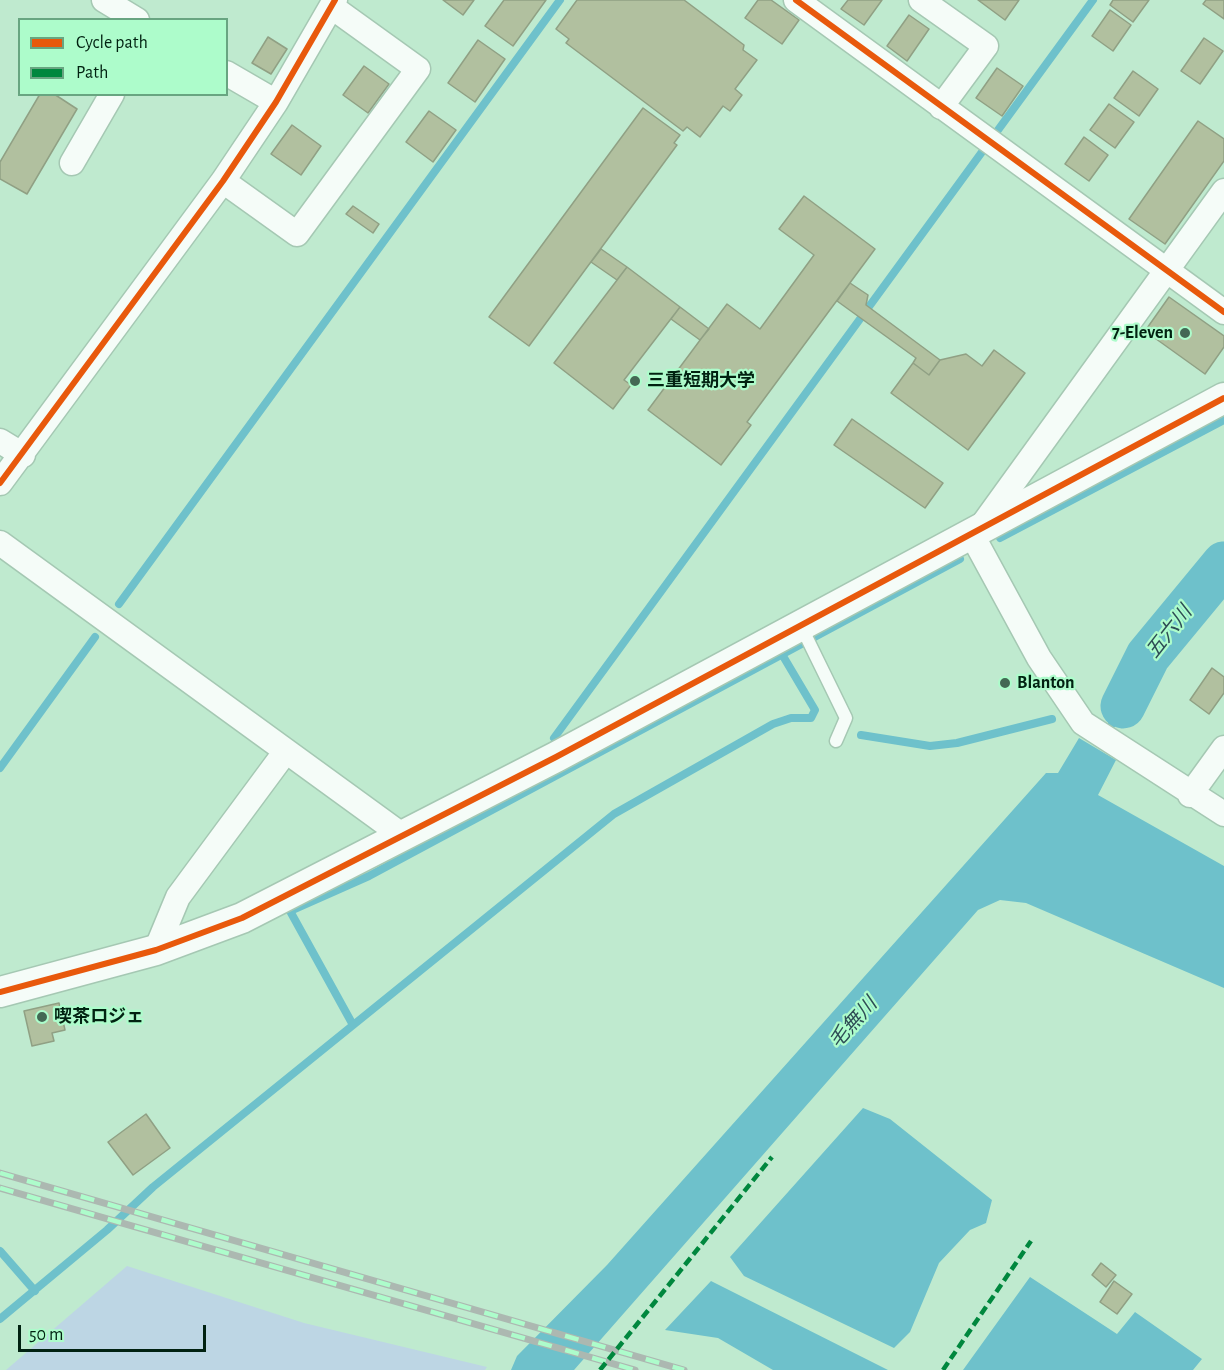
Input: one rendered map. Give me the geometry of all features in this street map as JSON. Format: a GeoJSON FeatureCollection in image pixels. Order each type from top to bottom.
{"type":"FeatureCollection","features":[{"type":"Feature","properties":{"kind":"street"},"geometry":{"type":"LineString","coordinates":[[104,0],[134,18]]}},
{"type":"Feature","properties":{"kind":"street"},"geometry":{"type":"LineString","coordinates":[[796,0],[823,8],[941,107],[1224,312]]}},
{"type":"Feature","properties":{"kind":"street"},"geometry":{"type":"LineString","coordinates":[[921,0],[986,46],[941,107]]}},
{"type":"Feature","properties":{"kind":"street"},"geometry":{"type":"LineString","coordinates":[[0,483],[223,182],[276,102],[334,4],[417,69],[297,234],[223,182]]}},
{"type":"Feature","properties":{"kind":"street"},"geometry":{"type":"LineString","coordinates":[[228,74],[276,102]]}},
{"type":"Feature","properties":{"kind":"street"},"geometry":{"type":"LineString","coordinates":[[72,163],[111,96]]}},
{"type":"Feature","properties":{"kind":"street"},"geometry":{"type":"LineString","coordinates":[[976,530],[1224,191]]}},
{"type":"Feature","properties":{"kind":"street"},"geometry":{"type":"LineString","coordinates":[[0,992],[156,950],[242,918],[802,629],[976,530],[1224,398]]}},
{"type":"Feature","properties":{"kind":"street"},"geometry":{"type":"LineString","coordinates":[[0,441],[23,454]]}},
{"type":"Feature","properties":{"kind":"street"},"geometry":{"type":"LineString","coordinates":[[976,530],[1039,658],[1083,723],[1190,795],[1224,814]]}},
{"type":"Feature","properties":{"kind":"street"},"geometry":{"type":"LineString","coordinates":[[0,543],[403,836]]}},
{"type":"Feature","properties":{"kind":"street"},"geometry":{"type":"LineString","coordinates":[[1190,795],[1224,748]]}},
{"type":"Feature","properties":{"kind":"street"},"geometry":{"type":"LineString","coordinates":[[156,950],[178,897],[286,751]]}},
{"type":"Feature","properties":{"kind":"lane"},"geometry":{"type":"LineString","coordinates":[[802,629],[846,718],[836,741]]}},
{"type":"Feature","properties":{"kind":"shaded area"},"geometry":{"type":"Polygon","coordinates":[[[127,1266],[304,1323],[487,1367],[485,1370],[6,1370],[127,1266]]]}},
{"type":"Feature","properties":{"kind":"water","name":"毛無川"},"geometry":{"type":"Polygon","coordinates":[[[1079,738],[1116,760],[1098,795],[1224,866],[1224,988],[1026,903],[1000,900],[978,910],[574,1370],[511,1370],[517,1356],[607,1265],[1046,773],[1058,773],[1079,738]]]}},
{"type":"Feature","properties":{"kind":"water"},"geometry":{"type":"Polygon","coordinates":[[[863,1108],[890,1119],[992,1200],[986,1223],[970,1230],[939,1263],[910,1332],[894,1348],[744,1276],[730,1257],[863,1108]]]}},
{"type":"Feature","properties":{"kind":"water"},"geometry":{"type":"Polygon","coordinates":[[[1030,1277],[1117,1334],[1135,1312],[1202,1359],[1193,1370],[963,1370],[1030,1277]]]}},
{"type":"Feature","properties":{"kind":"water"},"geometry":{"type":"Polygon","coordinates":[[[711,1281],[888,1370],[773,1370],[718,1338],[665,1330],[711,1281]]]}},
{"type":"Feature","properties":{"kind":"building"},"geometry":{"type":"Polygon","coordinates":[[[443,0],[474,0],[463,15],[443,0]]]}},
{"type":"Feature","properties":{"kind":"building"},"geometry":{"type":"Polygon","coordinates":[[[504,0],[546,0],[513,46],[485,26],[504,0]]]}},
{"type":"Feature","properties":{"kind":"building"},"geometry":{"type":"Polygon","coordinates":[[[577,0],[684,0],[744,45],[743,50],[757,60],[735,89],[742,95],[730,111],[723,106],[700,137],[687,127],[683,131],[566,43],[569,39],[556,29],[577,0]]]}},
{"type":"Feature","properties":{"kind":"building"},"geometry":{"type":"Polygon","coordinates":[[[758,0],[771,0],[799,20],[782,44],[745,18],[758,0]]]}},
{"type":"Feature","properties":{"kind":"building"},"geometry":{"type":"Polygon","coordinates":[[[848,0],[882,0],[864,25],[841,9],[848,0]]]}},
{"type":"Feature","properties":{"kind":"building"},"geometry":{"type":"Polygon","coordinates":[[[978,0],[1019,0],[1005,20],[978,0]]]}},
{"type":"Feature","properties":{"kind":"building"},"geometry":{"type":"Polygon","coordinates":[[[1113,0],[1149,0],[1133,22],[1110,5],[1113,0]]]}},
{"type":"Feature","properties":{"kind":"building"},"geometry":{"type":"Polygon","coordinates":[[[1206,0],[1224,0],[1224,19],[1203,4],[1206,0]]]}},
{"type":"Feature","properties":{"kind":"building"},"geometry":{"type":"Polygon","coordinates":[[[1110,10],[1131,25],[1113,51],[1092,36],[1110,10]]]}},
{"type":"Feature","properties":{"kind":"building"},"geometry":{"type":"Polygon","coordinates":[[[909,15],[929,29],[907,61],[887,46],[909,15]]]}},
{"type":"Feature","properties":{"kind":"building"},"geometry":{"type":"Polygon","coordinates":[[[268,37],[287,49],[271,74],[252,63],[268,37]]]}},
{"type":"Feature","properties":{"kind":"building"},"geometry":{"type":"Polygon","coordinates":[[[1204,38],[1223,51],[1200,84],[1181,71],[1204,38]]]}},
{"type":"Feature","properties":{"kind":"building"},"geometry":{"type":"Polygon","coordinates":[[[478,40],[505,59],[475,102],[448,83],[478,40]]]}},
{"type":"Feature","properties":{"kind":"building"},"geometry":{"type":"Polygon","coordinates":[[[364,66],[389,84],[368,113],[343,95],[364,66]]]}},
{"type":"Feature","properties":{"kind":"building"},"geometry":{"type":"Polygon","coordinates":[[[997,68],[1023,86],[1002,116],[976,98],[997,68]]]}},
{"type":"Feature","properties":{"kind":"building"},"geometry":{"type":"Polygon","coordinates":[[[1133,71],[1158,89],[1139,116],[1114,98],[1133,71]]]}},
{"type":"Feature","properties":{"kind":"building"},"geometry":{"type":"Polygon","coordinates":[[[39,96],[57,96],[77,109],[27,194],[0,179],[0,162],[39,96]]]}},
{"type":"Feature","properties":{"kind":"building"},"geometry":{"type":"Polygon","coordinates":[[[1109,104],[1134,122],[1115,148],[1090,130],[1109,104]]]}},
{"type":"Feature","properties":{"kind":"building"},"geometry":{"type":"Polygon","coordinates":[[[643,108],[680,135],[674,143],[677,145],[529,346],[489,317],[643,108]]]}},
{"type":"Feature","properties":{"kind":"building"},"geometry":{"type":"Polygon","coordinates":[[[429,111],[456,130],[433,162],[406,142],[429,111]]]}},
{"type":"Feature","properties":{"kind":"building"},"geometry":{"type":"Polygon","coordinates":[[[1198,121],[1224,139],[1224,161],[1165,244],[1129,219],[1198,121]]]}},
{"type":"Feature","properties":{"kind":"building"},"geometry":{"type":"Polygon","coordinates":[[[292,125],[321,146],[301,175],[271,154],[292,125]]]}},
{"type":"Feature","properties":{"kind":"building"},"geometry":{"type":"Polygon","coordinates":[[[1084,137],[1108,155],[1089,181],[1065,164],[1084,137]]]}},
{"type":"Feature","properties":{"kind":"building"},"geometry":{"type":"Polygon","coordinates":[[[804,196],[875,249],[747,422],[751,425],[721,465],[648,410],[727,304],[760,329],[814,255],[779,229],[804,196]]]}},
{"type":"Feature","properties":{"kind":"building"},"geometry":{"type":"Polygon","coordinates":[[[353,206],[379,224],[373,233],[346,214],[353,206]]]}},
{"type":"Feature","properties":{"kind":"building"},"geometry":{"type":"Polygon","coordinates":[[[601,249],[627,267],[617,280],[591,262],[601,249]]]}},
{"type":"Feature","properties":{"kind":"building"},"geometry":{"type":"Polygon","coordinates":[[[627,267],[680,307],[624,380],[631,385],[613,409],[554,363],[627,267]]]}},
{"type":"Feature","properties":{"kind":"building"},"geometry":{"type":"Polygon","coordinates":[[[850,283],[868,295],[866,305],[940,360],[929,375],[913,363],[916,358],[837,301],[850,283]]]}},
{"type":"Feature","properties":{"kind":"building","name":"7-Eleven"},"geometry":{"type":"Polygon","coordinates":[[[1169,297],[1224,336],[1224,347],[1205,374],[1145,331],[1169,297]]]}},
{"type":"Feature","properties":{"kind":"building"},"geometry":{"type":"Polygon","coordinates":[[[680,307],[709,329],[700,340],[671,319],[680,307]]]}},
{"type":"Feature","properties":{"kind":"building"},"geometry":{"type":"Polygon","coordinates":[[[994,350],[1025,373],[968,450],[891,393],[913,363],[929,375],[940,360],[966,354],[982,366],[994,350]]]}},
{"type":"Feature","properties":{"kind":"building"},"geometry":{"type":"Polygon","coordinates":[[[852,419],[943,483],[925,508],[834,445],[852,419]]]}},
{"type":"Feature","properties":{"kind":"building"},"geometry":{"type":"Polygon","coordinates":[[[1212,668],[1224,677],[1224,693],[1209,714],[1190,700],[1212,668]]]}},
{"type":"Feature","properties":{"kind":"building"},"geometry":{"type":"Polygon","coordinates":[[[59,1003],[65,1030],[52,1033],[54,1041],[32,1046],[24,1011],[59,1003]]]}},
{"type":"Feature","properties":{"kind":"building"},"geometry":{"type":"Polygon","coordinates":[[[146,1114],[170,1148],[133,1175],[108,1142],[146,1114]]]}},
{"type":"Feature","properties":{"kind":"building"},"geometry":{"type":"Polygon","coordinates":[[[1101,1263],[1116,1275],[1106,1287],[1092,1275],[1101,1263]]]}},
{"type":"Feature","properties":{"kind":"building"},"geometry":{"type":"Polygon","coordinates":[[[1114,1281],[1132,1294],[1117,1314],[1100,1302],[1114,1281]]]}},
{"type":"Feature","properties":{"kind":"waterway"},"geometry":{"type":"LineString","coordinates":[[119,604],[560,0]]}},
{"type":"Feature","properties":{"kind":"waterway"},"geometry":{"type":"LineString","coordinates":[[554,738],[1093,0]]}},
{"type":"Feature","properties":{"kind":"waterway"},"geometry":{"type":"LineString","coordinates":[[1000,538],[1224,420]]}},
{"type":"Feature","properties":{"kind":"waterway"},"geometry":{"type":"LineString","coordinates":[[353,1025],[290,911],[369,876],[960,559]]}},
{"type":"Feature","properties":{"kind":"waterway","name":"五六川"},"geometry":{"type":"LineString","coordinates":[[1123,706],[1148,656],[1224,564]]}},
{"type":"Feature","properties":{"kind":"waterway"},"geometry":{"type":"LineString","coordinates":[[0,768],[95,637]]}},
{"type":"Feature","properties":{"kind":"waterway"},"geometry":{"type":"LineString","coordinates":[[0,1319],[107,1230],[153,1187],[614,814],[773,724],[791,718],[811,718],[815,710],[783,656]]}},
{"type":"Feature","properties":{"kind":"waterway"},"geometry":{"type":"LineString","coordinates":[[1105,735],[1123,706]]}},
{"type":"Feature","properties":{"kind":"waterway"},"geometry":{"type":"LineString","coordinates":[[861,735],[930,746],[957,743],[1052,719]]}},
{"type":"Feature","properties":{"kind":"waterway"},"geometry":{"type":"LineString","coordinates":[[0,1251],[35,1291]]}},
{"type":"Feature","properties":{"kind":"railway"},"geometry":{"type":"LineString","coordinates":[[0,1173],[684,1370]]}},
{"type":"Feature","properties":{"kind":"railway"},"geometry":{"type":"LineString","coordinates":[[0,1188],[635,1370]]}},
{"type":"Feature","properties":{"kind":"marked path"},"geometry":{"type":"LineString","coordinates":[[600,1370],[772,1157]]}},
{"type":"Feature","properties":{"kind":"marked path"},"geometry":{"type":"LineString","coordinates":[[943,1370],[1031,1241]]}},
{"type":"Feature","properties":{"kind":"cycle path"},"geometry":{"type":"LineString","coordinates":[[0,483],[223,181],[276,102],[335,0]]}},
{"type":"Feature","properties":{"kind":"cycle path"},"geometry":{"type":"LineString","coordinates":[[796,0],[1224,312]]}},
{"type":"Feature","properties":{"kind":"cycle path"},"geometry":{"type":"LineString","coordinates":[[0,992],[156,950],[242,918],[556,757],[1224,398]]}},
{"type":"Feature","properties":{"kind":"place","name":"7-Eleven"},"geometry":{"type":"Point","coordinates":[1185,333]}},
{"type":"Feature","properties":{"kind":"place","name":"三重短期大学"},"geometry":{"type":"Point","coordinates":[635,381]}},
{"type":"Feature","properties":{"kind":"place","name":"Blanton"},"geometry":{"type":"Point","coordinates":[1005,683]}},
{"type":"Feature","properties":{"kind":"place","name":"喫茶ロジェ"},"geometry":{"type":"Point","coordinates":[42,1017]}}]}
